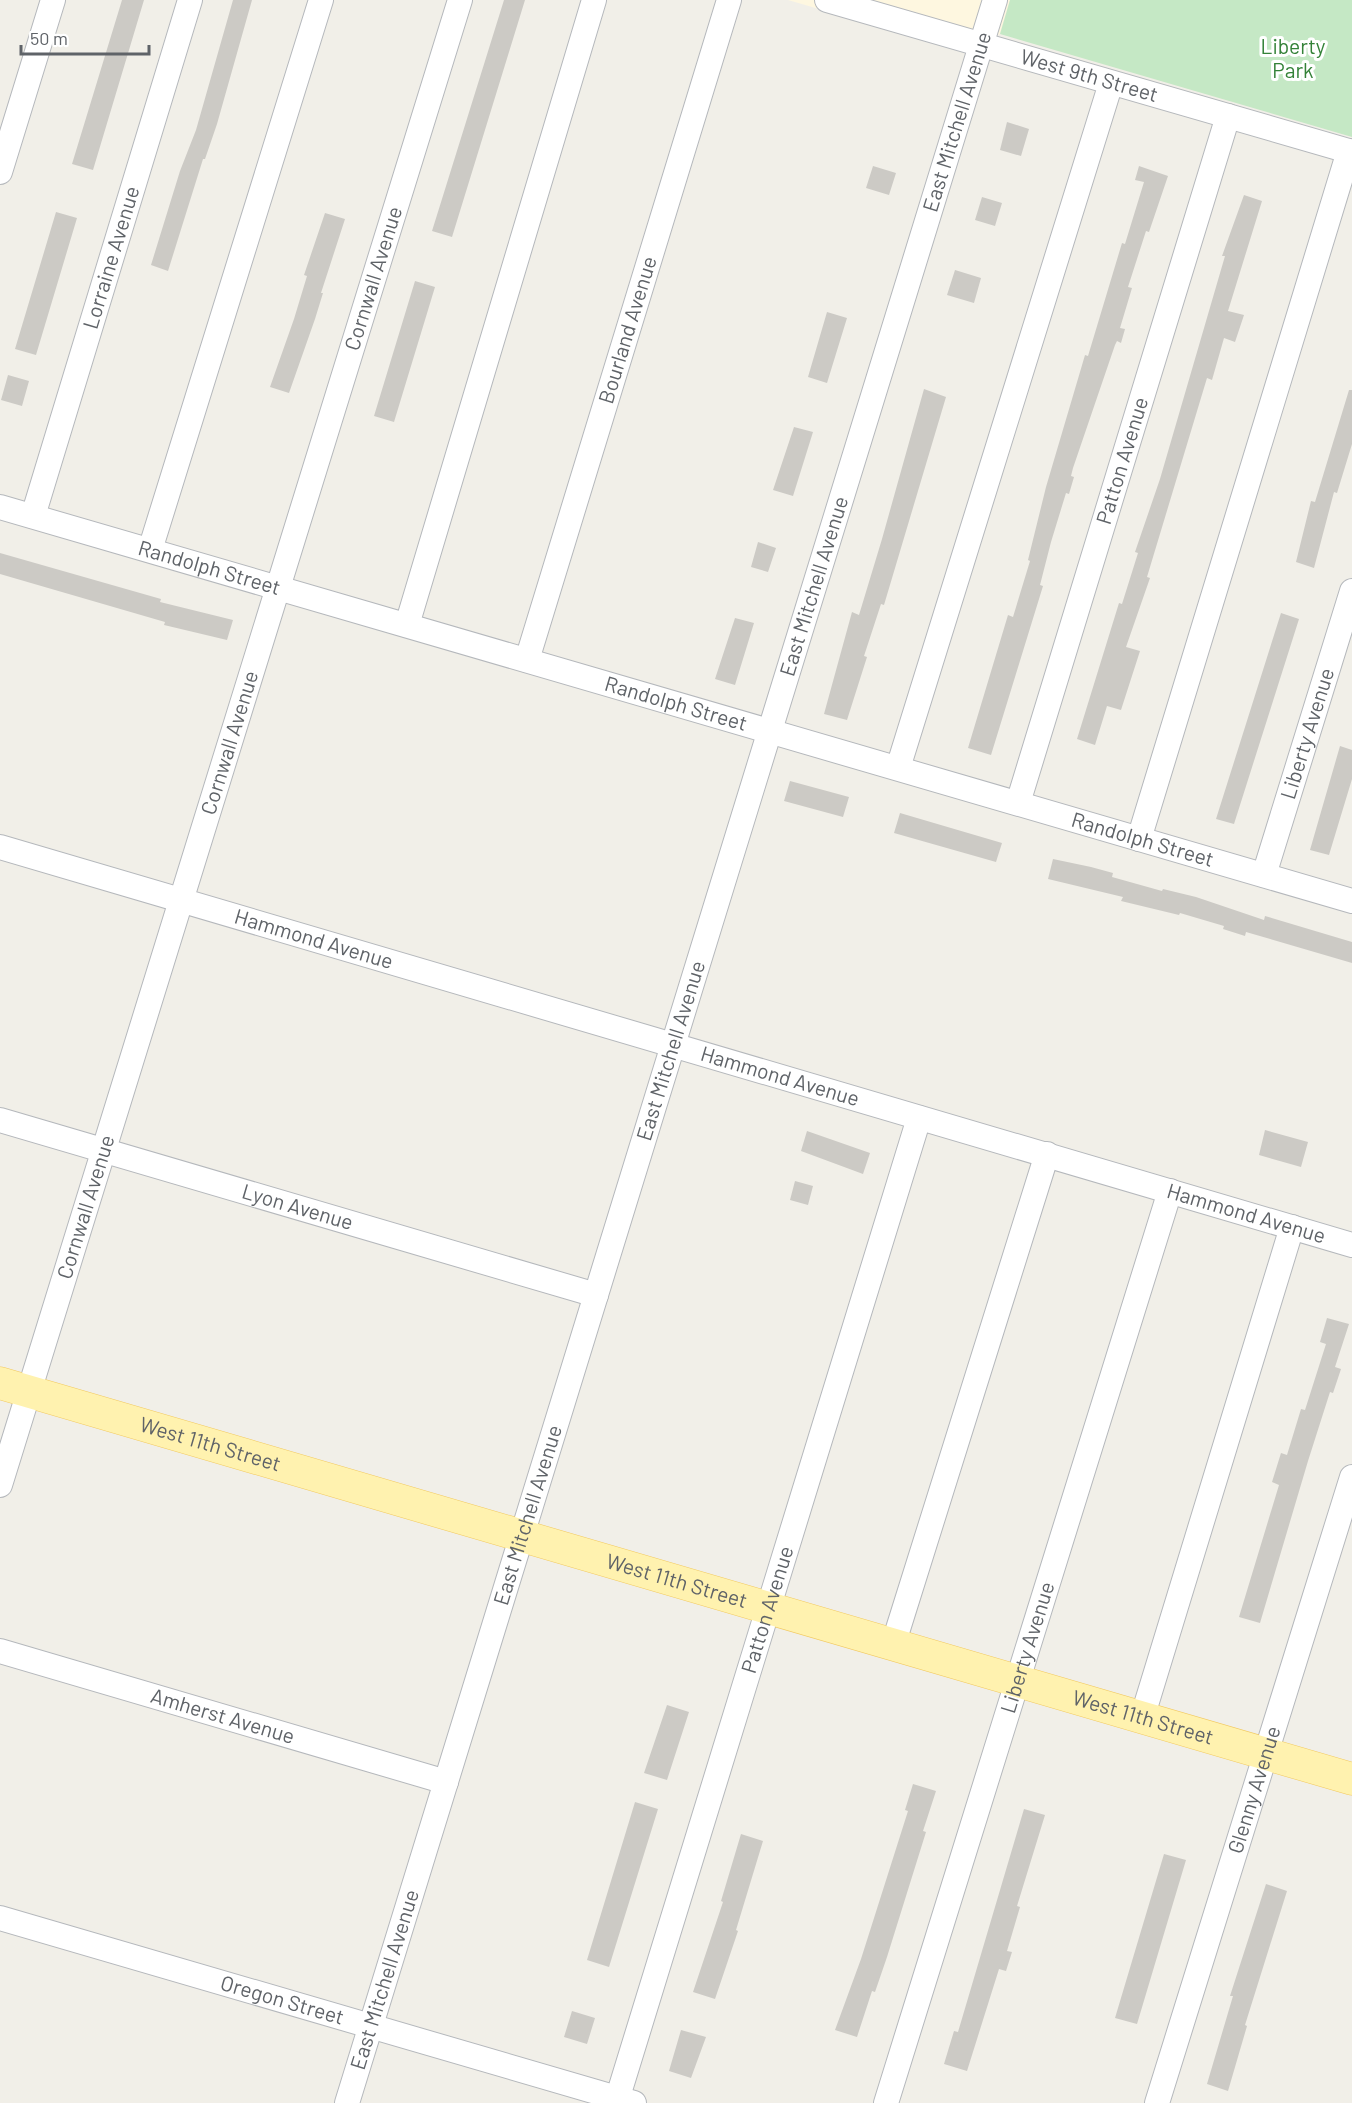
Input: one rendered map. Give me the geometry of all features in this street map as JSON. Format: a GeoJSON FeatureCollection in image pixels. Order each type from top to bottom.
{"type":"FeatureCollection","features":[{"type":"Feature","properties":{"kind":"main road","name":"West 11th Street"},"geometry":{"type":"LineString","coordinates":[[14,1388],[1352,1779]]}},
{"type":"Feature","properties":{"kind":"street"},"geometry":{"type":"LineString","coordinates":[[0,172],[53,0]]}},
{"type":"Feature","properties":{"kind":"street","name":"Lorraine Avenue"},"geometry":{"type":"LineString","coordinates":[[33,516],[190,0]]}},
{"type":"Feature","properties":{"kind":"street"},"geometry":{"type":"LineString","coordinates":[[150,550],[321,0]]}},
{"type":"Feature","properties":{"kind":"street","name":"Cornwall Avenue"},"geometry":{"type":"LineString","coordinates":[[0,1485],[14,1388],[104,1150],[460,0]]}},
{"type":"Feature","properties":{"kind":"street"},"geometry":{"type":"LineString","coordinates":[[407,626],[594,0]]}},
{"type":"Feature","properties":{"kind":"street","name":"Bourland Avenue"},"geometry":{"type":"LineString","coordinates":[[526,660],[729,0]]}},
{"type":"Feature","properties":{"kind":"street","name":"West 9th Street"},"geometry":{"type":"LineString","coordinates":[[827,0],[1351,152]]}},
{"type":"Feature","properties":{"kind":"street","name":"East Mitchell Avenue"},"geometry":{"type":"LineString","coordinates":[[347,2103],[995,0]]}},
{"type":"Feature","properties":{"kind":"street"},"geometry":{"type":"LineString","coordinates":[[898,768],[1111,83]]}},
{"type":"Feature","properties":{"kind":"street","name":"Patton Avenue"},"geometry":{"type":"LineString","coordinates":[[1018,803],[1228,116]]}},
{"type":"Feature","properties":{"kind":"street"},"geometry":{"type":"LineString","coordinates":[[1139,838],[1351,152]]}},
{"type":"Feature","properties":{"kind":"street","name":"Randolph Street"},"geometry":{"type":"LineString","coordinates":[[0,507],[1352,900]]}},
{"type":"Feature","properties":{"kind":"street","name":"Liberty Avenue"},"geometry":{"type":"LineString","coordinates":[[1264,875],[1352,591]]}},
{"type":"Feature","properties":{"kind":"street","name":"Hammond Avenue"},"geometry":{"type":"LineString","coordinates":[[0,847],[1352,1245]]}},
{"type":"Feature","properties":{"kind":"street","name":"Patton Avenue"},"geometry":{"type":"LineString","coordinates":[[622,2101],[919,1118]]}},
{"type":"Feature","properties":{"kind":"street","name":"Lyon Avenue"},"geometry":{"type":"LineString","coordinates":[[0,1120],[596,1295]]}},
{"type":"Feature","properties":{"kind":"street"},"geometry":{"type":"LineString","coordinates":[[893,1645],[1047,1154]]}},
{"type":"Feature","properties":{"kind":"street","name":"Liberty Avenue"},"geometry":{"type":"LineString","coordinates":[[886,2103],[1170,1191]]}},
{"type":"Feature","properties":{"kind":"street"},"geometry":{"type":"LineString","coordinates":[[1142,1718],[1292,1227]]}},
{"type":"Feature","properties":{"kind":"street","name":"Glenny Avenue"},"geometry":{"type":"LineString","coordinates":[[1157,2103],[1352,1477]]}},
{"type":"Feature","properties":{"kind":"street","name":"Amherst Avenue"},"geometry":{"type":"LineString","coordinates":[[0,1651],[446,1782]]}},
{"type":"Feature","properties":{"kind":"street","name":"Oregon Street"},"geometry":{"type":"LineString","coordinates":[[0,1918],[622,2101]]}},
{"type":"Feature","properties":{"kind":"shaded area"},"geometry":{"type":"Polygon","coordinates":[[[788,0],[1010,0],[1000,34],[963,51],[788,0]]]}},
{"type":"Feature","properties":{"kind":"green space","name":"Liberty Park"},"geometry":{"type":"Polygon","coordinates":[[[1010,0],[1352,0],[1352,137],[1000,34],[1010,0]]]}},
{"type":"Feature","properties":{"kind":"building"},"geometry":{"type":"Polygon","coordinates":[[[122,0],[144,0],[93,170],[72,164],[122,0]]]}},
{"type":"Feature","properties":{"kind":"building"},"geometry":{"type":"Polygon","coordinates":[[[233,0],[252,0],[217,124],[205,159],[203,159],[168,271],[151,265],[180,171],[196,130],[233,0]]]}},
{"type":"Feature","properties":{"kind":"building"},"geometry":{"type":"Polygon","coordinates":[[[504,0],[525,0],[452,237],[432,231],[504,0]]]}},
{"type":"Feature","properties":{"kind":"building"},"geometry":{"type":"Polygon","coordinates":[[[1007,122],[1029,129],[1021,156],[1000,150],[1007,122]]]}},
{"type":"Feature","properties":{"kind":"building"},"geometry":{"type":"Polygon","coordinates":[[[873,166],[896,173],[889,195],[866,188],[873,166]]]}},
{"type":"Feature","properties":{"kind":"building"},"geometry":{"type":"Polygon","coordinates":[[[1139,166],[1168,176],[1149,232],[1146,231],[1128,287],[1132,288],[1120,328],[1125,329],[1121,343],[1117,341],[1115,345],[1073,468],[1071,476],[1074,477],[1069,494],[1066,493],[1051,542],[1040,585],[1043,586],[991,755],[968,748],[1008,615],[1013,617],[1030,561],[1028,560],[1046,487],[1085,355],[1088,356],[1122,243],[1125,244],[1144,182],[1135,180],[1139,166]]]}},
{"type":"Feature","properties":{"kind":"building"},"geometry":{"type":"Polygon","coordinates":[[[1244,195],[1262,201],[1228,311],[1244,315],[1235,342],[1224,338],[1212,380],[1207,378],[1147,577],[1150,578],[1126,647],[1140,651],[1121,710],[1107,706],[1095,745],[1077,739],[1119,603],[1122,604],[1138,553],[1135,552],[1160,479],[1225,256],[1222,256],[1244,195]]]}},
{"type":"Feature","properties":{"kind":"building"},"geometry":{"type":"Polygon","coordinates":[[[982,197],[1002,203],[995,226],[975,220],[982,197]]]}},
{"type":"Feature","properties":{"kind":"building"},"geometry":{"type":"Polygon","coordinates":[[[56,212],[77,218],[36,355],[15,349],[56,212]]]}},
{"type":"Feature","properties":{"kind":"building"},"geometry":{"type":"Polygon","coordinates":[[[325,213],[345,219],[315,319],[289,393],[270,387],[294,319],[307,276],[304,275],[325,213]]]}},
{"type":"Feature","properties":{"kind":"building"},"geometry":{"type":"Polygon","coordinates":[[[955,270],[981,278],[974,303],[947,295],[955,270]]]}},
{"type":"Feature","properties":{"kind":"building"},"geometry":{"type":"Polygon","coordinates":[[[415,281],[435,287],[394,422],[374,416],[415,281]]]}},
{"type":"Feature","properties":{"kind":"building"},"geometry":{"type":"Polygon","coordinates":[[[827,312],[847,318],[827,383],[808,377],[827,312]]]}},
{"type":"Feature","properties":{"kind":"building"},"geometry":{"type":"Polygon","coordinates":[[[8,375],[29,381],[22,406],[1,400],[8,375]]]}},
{"type":"Feature","properties":{"kind":"building"},"geometry":{"type":"Polygon","coordinates":[[[924,389],[946,397],[884,605],[881,604],[864,656],[867,657],[847,720],[824,714],[852,612],[859,615],[924,389]]]}},
{"type":"Feature","properties":{"kind":"building"},"geometry":{"type":"Polygon","coordinates":[[[1349,390],[1352,390],[1352,444],[1337,493],[1334,492],[1314,568],[1296,562],[1311,501],[1315,502],[1349,390]]]}},
{"type":"Feature","properties":{"kind":"building"},"geometry":{"type":"Polygon","coordinates":[[[794,427],[813,432],[793,496],[773,490],[794,427]]]}},
{"type":"Feature","properties":{"kind":"building"},"geometry":{"type":"Polygon","coordinates":[[[758,542],[776,548],[768,572],[751,567],[758,542]]]}},
{"type":"Feature","properties":{"kind":"building"},"geometry":{"type":"Polygon","coordinates":[[[0,553],[161,599],[160,602],[233,620],[227,640],[164,625],[165,622],[0,574],[0,553]]]}},
{"type":"Feature","properties":{"kind":"building"},"geometry":{"type":"Polygon","coordinates":[[[1281,613],[1299,619],[1234,824],[1216,819],[1281,613]]]}},
{"type":"Feature","properties":{"kind":"building"},"geometry":{"type":"Polygon","coordinates":[[[735,618],[754,623],[735,685],[715,679],[735,618]]]}},
{"type":"Feature","properties":{"kind":"building"},"geometry":{"type":"Polygon","coordinates":[[[1340,746],[1352,750],[1352,779],[1329,855],[1310,850],[1340,746]]]}},
{"type":"Feature","properties":{"kind":"building"},"geometry":{"type":"Polygon","coordinates":[[[790,781],[849,797],[843,817],[784,801],[790,781]]]}},
{"type":"Feature","properties":{"kind":"building"},"geometry":{"type":"Polygon","coordinates":[[[900,813],[1002,843],[996,862],[894,833],[900,813]]]}},
{"type":"Feature","properties":{"kind":"building"},"geometry":{"type":"Polygon","coordinates":[[[1053,859],[1113,873],[1112,877],[1162,891],[1163,889],[1196,897],[1264,920],[1265,916],[1352,942],[1352,963],[1246,932],[1245,936],[1223,929],[1224,926],[1180,913],[1179,915],[1121,901],[1123,897],[1048,879],[1053,859]]]}},
{"type":"Feature","properties":{"kind":"building"},"geometry":{"type":"Polygon","coordinates":[[[1265,1130],[1308,1142],[1301,1167],[1259,1155],[1265,1130]]]}},
{"type":"Feature","properties":{"kind":"building"},"geometry":{"type":"Polygon","coordinates":[[[807,1131],[870,1153],[863,1174],[801,1151],[807,1131]]]}},
{"type":"Feature","properties":{"kind":"building"},"geometry":{"type":"Polygon","coordinates":[[[795,1181],[813,1186],[808,1205],[790,1200],[795,1181]]]}},
{"type":"Feature","properties":{"kind":"building"},"geometry":{"type":"Polygon","coordinates":[[[1327,1318],[1349,1324],[1335,1367],[1341,1369],[1333,1393],[1330,1392],[1260,1623],[1239,1617],[1279,1485],[1272,1482],[1281,1453],[1287,1455],[1301,1409],[1305,1410],[1326,1344],[1320,1342],[1327,1318]]]}},
{"type":"Feature","properties":{"kind":"building"},"geometry":{"type":"Polygon","coordinates":[[[667,1705],[689,1712],[667,1780],[644,1773],[667,1705]]]}},
{"type":"Feature","properties":{"kind":"building"},"geometry":{"type":"Polygon","coordinates":[[[913,1784],[936,1791],[923,1831],[926,1832],[887,1957],[875,1992],[872,1991],[857,2037],[835,2030],[861,1959],[908,1811],[905,1810],[913,1784]]]}},
{"type":"Feature","properties":{"kind":"building"},"geometry":{"type":"Polygon","coordinates":[[[635,1802],[658,1809],[609,1967],[587,1960],[635,1802]]]}},
{"type":"Feature","properties":{"kind":"building"},"geometry":{"type":"Polygon","coordinates":[[[1024,1809],[1045,1815],[1017,1906],[1020,1907],[1007,1951],[1012,1952],[1006,1971],[999,1969],[967,2071],[944,2064],[954,2031],[958,2032],[1024,1809]]]}},
{"type":"Feature","properties":{"kind":"building"},"geometry":{"type":"Polygon","coordinates":[[[741,1834],[763,1841],[736,1930],[738,1931],[715,1999],[693,1992],[723,1902],[721,1901],[741,1834]]]}},
{"type":"Feature","properties":{"kind":"building"},"geometry":{"type":"Polygon","coordinates":[[[1164,1854],[1186,1860],[1137,2024],[1115,2018],[1164,1854]]]}},
{"type":"Feature","properties":{"kind":"building"},"geometry":{"type":"Polygon","coordinates":[[[1266,1884],[1287,1891],[1245,2025],[1247,2026],[1228,2091],[1207,2084],[1233,1996],[1230,1996],[1266,1884]]]}},
{"type":"Feature","properties":{"kind":"building"},"geometry":{"type":"Polygon","coordinates":[[[572,2011],[595,2018],[587,2044],[564,2037],[572,2011]]]}},
{"type":"Feature","properties":{"kind":"building"},"geometry":{"type":"Polygon","coordinates":[[[681,2030],[706,2037],[691,2078],[669,2071],[681,2030]]]}}]}
